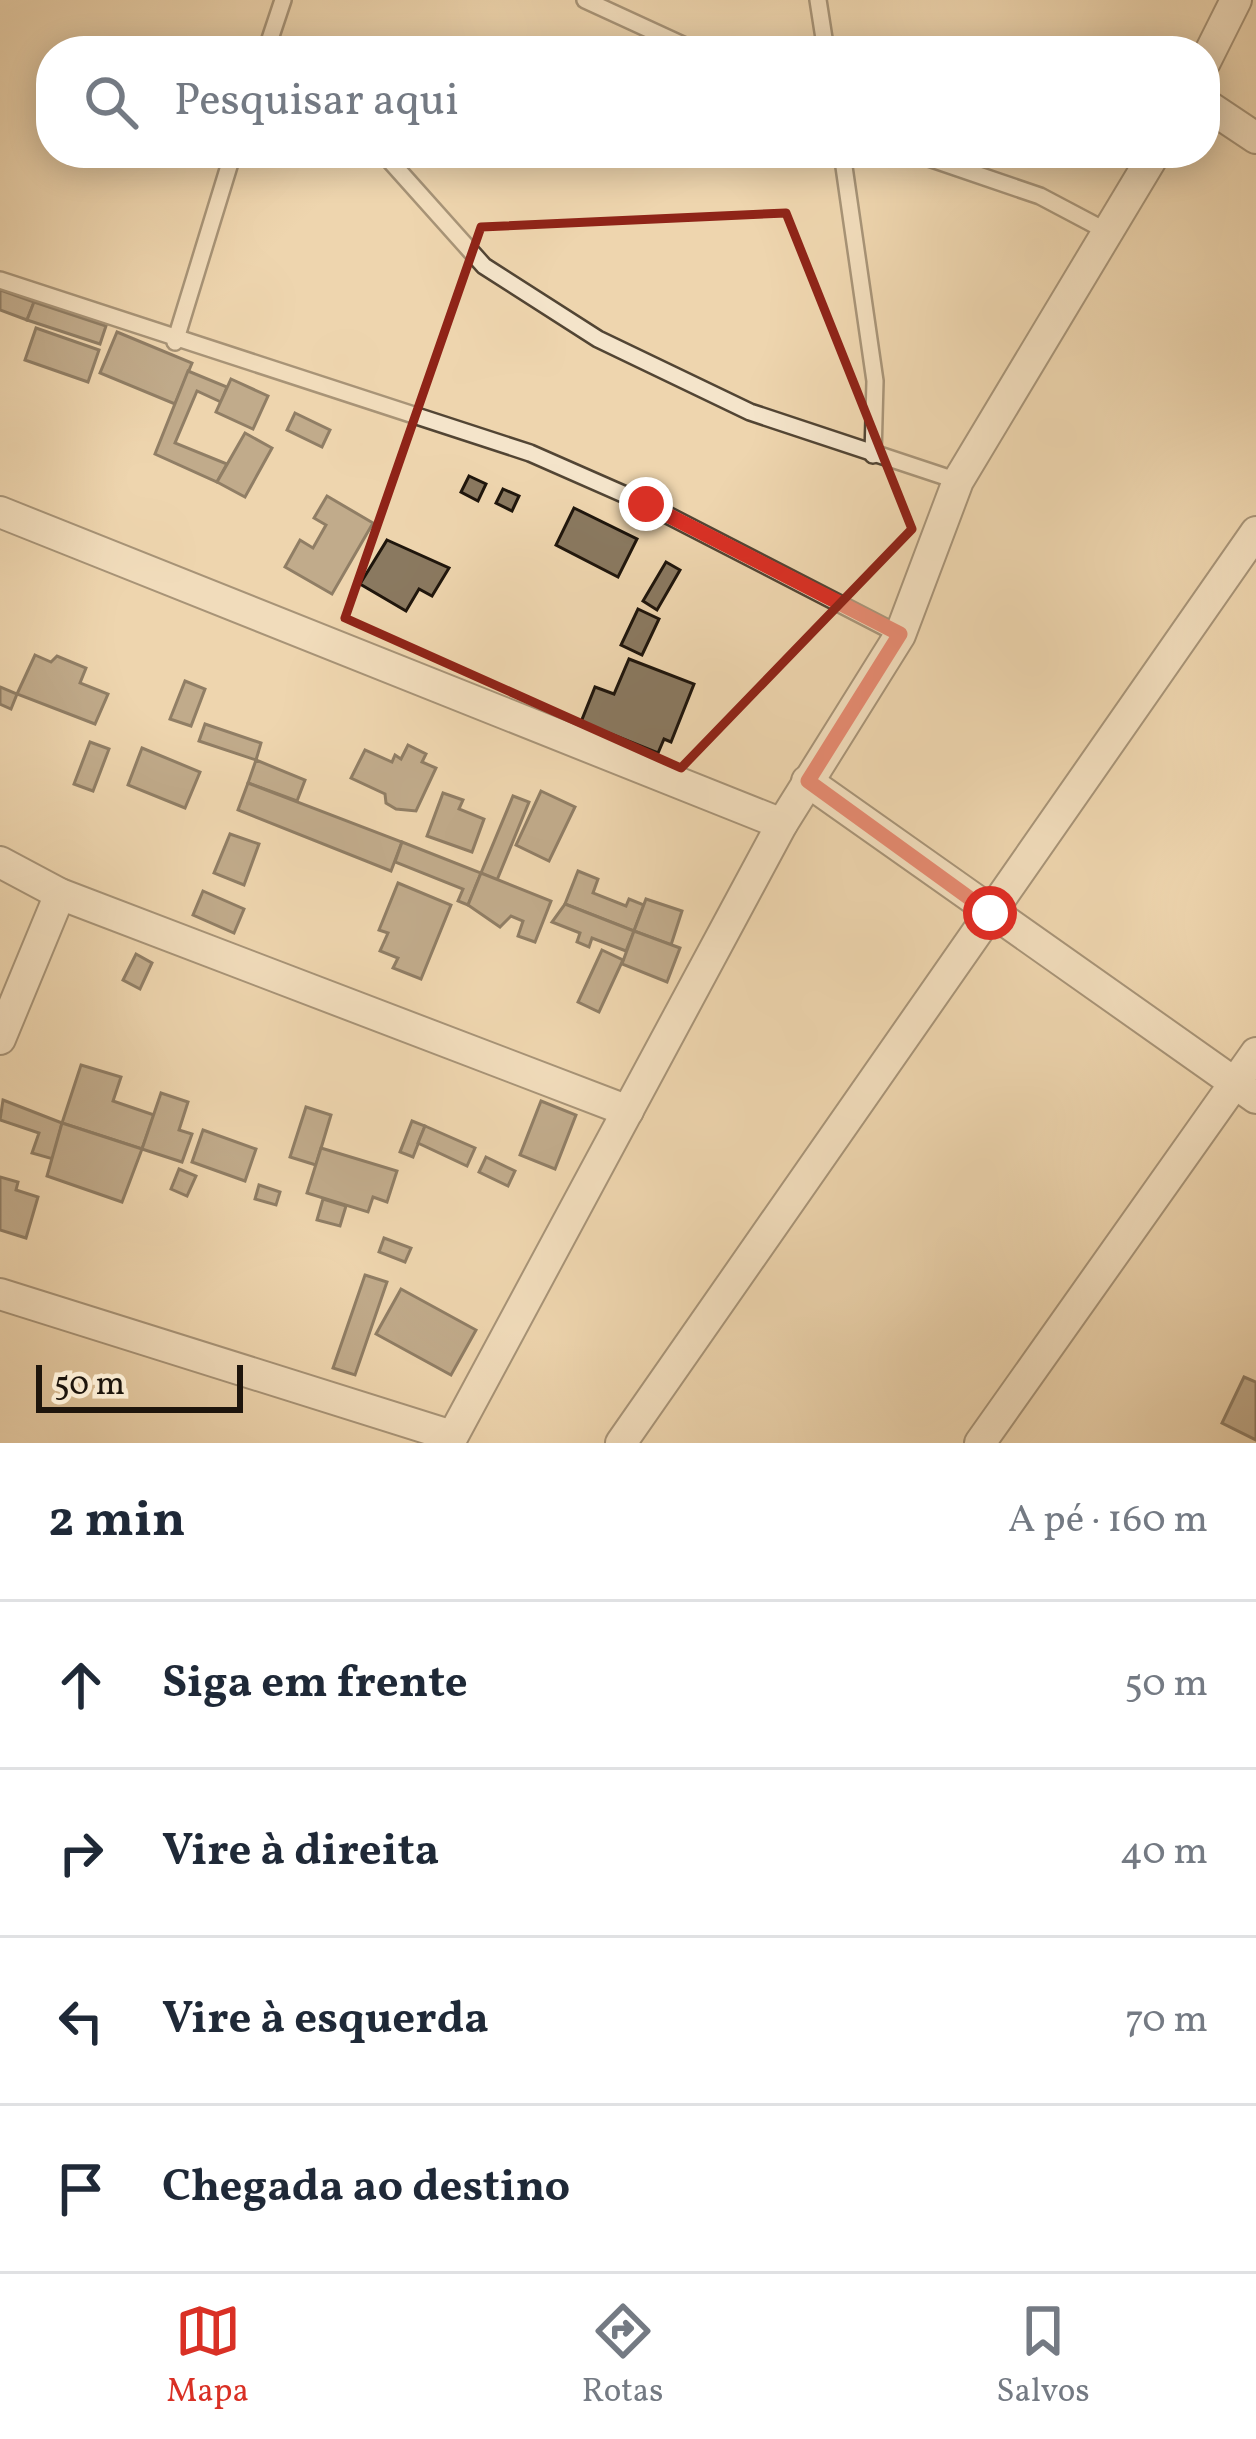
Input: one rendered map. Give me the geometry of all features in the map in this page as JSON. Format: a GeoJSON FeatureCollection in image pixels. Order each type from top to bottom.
{"type":"FeatureCollection","features":[{"type":"Feature","properties":{"kind":"street"},"geometry":{"type":"LineString","coordinates":[[1214,36],[1226,4]]}},
{"type":"Feature","properties":{"kind":"street"},"geometry":{"type":"LineString","coordinates":[[1220,114],[1256,138]]}},
{"type":"Feature","properties":{"kind":"street"},"geometry":{"type":"LineString","coordinates":[[0,1294],[450,1440],[782,824],[900,634],[958,481],[1147,168]]}},
{"type":"Feature","properties":{"kind":"street"},"geometry":{"type":"LineString","coordinates":[[0,512],[782,824]]}},
{"type":"Feature","properties":{"kind":"street"},"geometry":{"type":"LineString","coordinates":[[621,1443],[1256,532]]}},
{"type":"Feature","properties":{"kind":"street"},"geometry":{"type":"LineString","coordinates":[[808,781],[1246,1091]]}},
{"type":"Feature","properties":{"kind":"street"},"geometry":{"type":"LineString","coordinates":[[0,862],[60,894],[628,1111]]}},
{"type":"Feature","properties":{"kind":"street"},"geometry":{"type":"LineString","coordinates":[[0,1039],[60,894]]}},
{"type":"Feature","properties":{"kind":"street"},"geometry":{"type":"LineString","coordinates":[[990,1439],[1246,1091],[1256,1053]]}},
{"type":"Feature","properties":{"kind":"lane"},"geometry":{"type":"LineString","coordinates":[[271,36],[283,0]]}},
{"type":"Feature","properties":{"kind":"lane"},"geometry":{"type":"LineString","coordinates":[[585,0],[663,36]]}},
{"type":"Feature","properties":{"kind":"lane"},"geometry":{"type":"LineString","coordinates":[[818,0],[824,36]]}},
{"type":"Feature","properties":{"kind":"lane"},"geometry":{"type":"LineString","coordinates":[[175,341],[228,168]]}},
{"type":"Feature","properties":{"kind":"lane"},"geometry":{"type":"LineString","coordinates":[[396,168],[484,266],[598,339],[750,412],[958,481]]}},
{"type":"Feature","properties":{"kind":"lane"},"geometry":{"type":"LineString","coordinates":[[844,168],[875,381],[873,455]]}},
{"type":"Feature","properties":{"kind":"lane"},"geometry":{"type":"LineString","coordinates":[[958,168],[1040,196],[1110,232]]}},
{"type":"Feature","properties":{"kind":"lane"},"geometry":{"type":"LineString","coordinates":[[0,280],[175,341],[530,453],[646,504],[900,634]]}},
{"type":"Feature","properties":{"kind":"highlighted area"},"geometry":{"type":"Polygon","coordinates":[[[786,213],[912,529],[681,768],[345,618],[481,227],[786,213]]]}},
{"type":"Feature","properties":{"kind":"building"},"geometry":{"type":"Polygon","coordinates":[[[0,290],[34,302],[27,320],[0,310],[0,290]]]}},
{"type":"Feature","properties":{"kind":"building"},"geometry":{"type":"Polygon","coordinates":[[[34,302],[106,326],[100,344],[27,320],[34,302]]]}},
{"type":"Feature","properties":{"kind":"building"},"geometry":{"type":"Polygon","coordinates":[[[36,328],[99,350],[88,382],[25,360],[36,328]]]}},
{"type":"Feature","properties":{"kind":"building"},"geometry":{"type":"Polygon","coordinates":[[[117,332],[192,363],[175,404],[100,373],[117,332]]]}},
{"type":"Feature","properties":{"kind":"building"},"geometry":{"type":"Polygon","coordinates":[[[188,371],[227,387],[221,402],[197,391],[175,443],[227,464],[217,482],[155,454],[188,371]]]}},
{"type":"Feature","properties":{"kind":"building"},"geometry":{"type":"Polygon","coordinates":[[[231,379],[268,396],[253,429],[216,412],[231,379]]]}},
{"type":"Feature","properties":{"kind":"building"},"geometry":{"type":"Polygon","coordinates":[[[295,413],[330,430],[322,447],[287,430],[295,413]]]}},
{"type":"Feature","properties":{"kind":"building"},"geometry":{"type":"Polygon","coordinates":[[[245,433],[272,448],[245,497],[217,482],[245,433]]]}},
{"type":"Feature","properties":{"kind":"building"},"geometry":{"type":"Polygon","coordinates":[[[469,476],[486,484],[478,501],[461,492],[469,476]]]}},
{"type":"Feature","properties":{"kind":"building"},"geometry":{"type":"Polygon","coordinates":[[[503,489],[519,496],[512,511],[496,503],[503,489]]]}},
{"type":"Feature","properties":{"kind":"building"},"geometry":{"type":"Polygon","coordinates":[[[327,496],[373,523],[332,594],[285,567],[300,540],[313,548],[326,525],[314,518],[327,496]]]}},
{"type":"Feature","properties":{"kind":"building"},"geometry":{"type":"Polygon","coordinates":[[[574,508],[637,539],[618,577],[556,545],[574,508]]]}},
{"type":"Feature","properties":{"kind":"building"},"geometry":{"type":"Polygon","coordinates":[[[387,540],[449,568],[432,596],[419,589],[406,611],[360,584],[387,540]]]}},
{"type":"Feature","properties":{"kind":"building"},"geometry":{"type":"Polygon","coordinates":[[[666,562],[680,570],[657,610],[643,601],[666,562]]]}},
{"type":"Feature","properties":{"kind":"building"},"geometry":{"type":"Polygon","coordinates":[[[638,609],[659,619],[642,655],[621,645],[638,609]]]}},
{"type":"Feature","properties":{"kind":"building"},"geometry":{"type":"Polygon","coordinates":[[[35,655],[51,662],[57,656],[86,668],[80,683],[108,694],[95,724],[17,694],[35,655]]]}},
{"type":"Feature","properties":{"kind":"building"},"geometry":{"type":"Polygon","coordinates":[[[629,659],[694,684],[671,742],[664,739],[658,753],[581,722],[595,687],[614,694],[629,659]]]}},
{"type":"Feature","properties":{"kind":"building"},"geometry":{"type":"Polygon","coordinates":[[[185,681],[205,689],[191,726],[170,719],[185,681]]]}},
{"type":"Feature","properties":{"kind":"building"},"geometry":{"type":"Polygon","coordinates":[[[0,687],[17,694],[11,709],[0,704],[0,687]]]}},
{"type":"Feature","properties":{"kind":"building"},"geometry":{"type":"Polygon","coordinates":[[[205,724],[261,743],[256,760],[199,741],[205,724]]]}},
{"type":"Feature","properties":{"kind":"building"},"geometry":{"type":"Polygon","coordinates":[[[90,742],[109,749],[93,791],[74,784],[90,742]]]}},
{"type":"Feature","properties":{"kind":"building"},"geometry":{"type":"Polygon","coordinates":[[[408,745],[426,754],[422,762],[436,768],[416,811],[396,809],[386,803],[385,794],[351,778],[365,750],[392,762],[395,755],[401,759],[408,745]]]}},
{"type":"Feature","properties":{"kind":"building"},"geometry":{"type":"Polygon","coordinates":[[[142,748],[200,772],[185,808],[128,785],[142,748]]]}},
{"type":"Feature","properties":{"kind":"building"},"geometry":{"type":"Polygon","coordinates":[[[256,760],[305,780],[297,801],[248,783],[256,760]]]}},
{"type":"Feature","properties":{"kind":"building"},"geometry":{"type":"Polygon","coordinates":[[[248,783],[402,842],[391,871],[238,810],[248,783]]]}},
{"type":"Feature","properties":{"kind":"building"},"geometry":{"type":"Polygon","coordinates":[[[541,791],[575,807],[549,861],[516,845],[541,791]]]}},
{"type":"Feature","properties":{"kind":"building"},"geometry":{"type":"Polygon","coordinates":[[[443,793],[463,800],[459,809],[484,819],[472,852],[427,836],[443,793]]]}},
{"type":"Feature","properties":{"kind":"building"},"geometry":{"type":"Polygon","coordinates":[[[513,796],[529,802],[497,880],[481,873],[513,796]]]}},
{"type":"Feature","properties":{"kind":"building"},"geometry":{"type":"Polygon","coordinates":[[[230,834],[259,844],[244,885],[214,873],[230,834]]]}},
{"type":"Feature","properties":{"kind":"building"},"geometry":{"type":"Polygon","coordinates":[[[402,842],[481,873],[468,905],[458,901],[463,889],[395,862],[402,842]]]}},
{"type":"Feature","properties":{"kind":"building"},"geometry":{"type":"Polygon","coordinates":[[[578,871],[598,879],[593,893],[626,906],[629,899],[644,905],[634,931],[565,904],[578,871]]]}},
{"type":"Feature","properties":{"kind":"building"},"geometry":{"type":"Polygon","coordinates":[[[481,873],[551,901],[535,942],[518,936],[523,921],[511,916],[500,927],[468,905],[481,873]]]}},
{"type":"Feature","properties":{"kind":"building"},"geometry":{"type":"Polygon","coordinates":[[[398,883],[451,905],[421,979],[393,968],[398,958],[380,951],[388,933],[379,930],[398,883]]]}},
{"type":"Feature","properties":{"kind":"building"},"geometry":{"type":"Polygon","coordinates":[[[203,891],[244,909],[234,933],[193,915],[203,891]]]}},
{"type":"Feature","properties":{"kind":"building"},"geometry":{"type":"Polygon","coordinates":[[[646,899],[682,911],[671,945],[634,931],[646,899]]]}},
{"type":"Feature","properties":{"kind":"building"},"geometry":{"type":"Polygon","coordinates":[[[565,904],[634,931],[626,951],[592,938],[589,947],[577,942],[580,933],[552,922],[565,904]]]}},
{"type":"Feature","properties":{"kind":"building"},"geometry":{"type":"Polygon","coordinates":[[[634,931],[680,948],[667,982],[622,964],[634,931]]]}},
{"type":"Feature","properties":{"kind":"building"},"geometry":{"type":"Polygon","coordinates":[[[602,950],[623,960],[599,1012],[578,1002],[602,950]]]}},
{"type":"Feature","properties":{"kind":"building"},"geometry":{"type":"Polygon","coordinates":[[[136,954],[152,963],[140,989],[123,980],[136,954]]]}},
{"type":"Feature","properties":{"kind":"building"},"geometry":{"type":"Polygon","coordinates":[[[81,1065],[121,1077],[113,1101],[154,1115],[142,1149],[62,1123],[81,1065]]]}},
{"type":"Feature","properties":{"kind":"building"},"geometry":{"type":"Polygon","coordinates":[[[161,1093],[188,1102],[179,1130],[192,1134],[182,1162],[142,1149],[161,1093]]]}},
{"type":"Feature","properties":{"kind":"building"},"geometry":{"type":"Polygon","coordinates":[[[3,1100],[62,1123],[53,1159],[32,1153],[39,1133],[0,1120],[3,1100]]]}},
{"type":"Feature","properties":{"kind":"building"},"geometry":{"type":"Polygon","coordinates":[[[541,1101],[576,1115],[555,1169],[520,1155],[541,1101]]]}},
{"type":"Feature","properties":{"kind":"building"},"geometry":{"type":"Polygon","coordinates":[[[306,1107],[331,1115],[316,1165],[290,1157],[306,1107]]]}},
{"type":"Feature","properties":{"kind":"building"},"geometry":{"type":"Polygon","coordinates":[[[412,1121],[425,1126],[413,1157],[400,1152],[412,1121]]]}},
{"type":"Feature","properties":{"kind":"building"},"geometry":{"type":"Polygon","coordinates":[[[62,1123],[142,1149],[122,1202],[47,1176],[62,1123]]]}},
{"type":"Feature","properties":{"kind":"building"},"geometry":{"type":"Polygon","coordinates":[[[425,1126],[475,1148],[467,1166],[418,1143],[425,1126]]]}},
{"type":"Feature","properties":{"kind":"building"},"geometry":{"type":"Polygon","coordinates":[[[203,1130],[256,1149],[245,1181],[192,1162],[203,1130]]]}},
{"type":"Feature","properties":{"kind":"building"},"geometry":{"type":"Polygon","coordinates":[[[321,1148],[397,1171],[387,1202],[373,1197],[368,1212],[307,1193],[321,1148]]]}},
{"type":"Feature","properties":{"kind":"building"},"geometry":{"type":"Polygon","coordinates":[[[486,1157],[515,1171],[508,1186],[479,1172],[486,1157]]]}},
{"type":"Feature","properties":{"kind":"building"},"geometry":{"type":"Polygon","coordinates":[[[179,1169],[196,1176],[187,1196],[171,1189],[179,1169]]]}},
{"type":"Feature","properties":{"kind":"building"},"geometry":{"type":"Polygon","coordinates":[[[0,1177],[18,1182],[16,1190],[38,1197],[26,1238],[0,1230],[0,1177]]]}},
{"type":"Feature","properties":{"kind":"building"},"geometry":{"type":"Polygon","coordinates":[[[259,1185],[280,1192],[276,1205],[255,1199],[259,1185]]]}},
{"type":"Feature","properties":{"kind":"building"},"geometry":{"type":"Polygon","coordinates":[[[323,1199],[346,1206],[340,1226],[317,1220],[323,1199]]]}},
{"type":"Feature","properties":{"kind":"building"},"geometry":{"type":"Polygon","coordinates":[[[384,1238],[411,1248],[405,1262],[379,1252],[384,1238]]]}},
{"type":"Feature","properties":{"kind":"building"},"geometry":{"type":"Polygon","coordinates":[[[365,1275],[387,1282],[355,1375],[333,1368],[365,1275]]]}},
{"type":"Feature","properties":{"kind":"building"},"geometry":{"type":"Polygon","coordinates":[[[401,1289],[476,1330],[451,1375],[376,1334],[401,1289]]]}},
{"type":"Feature","properties":{"kind":"building"},"geometry":{"type":"Polygon","coordinates":[[[1244,1377],[1256,1382],[1256,1440],[1222,1423],[1244,1377]]]}},
{"type":"Feature","properties":{"kind":"route"},"geometry":{"type":"LineString","coordinates":[[646,504],[900,634],[808,781],[990,913]]}}]}
